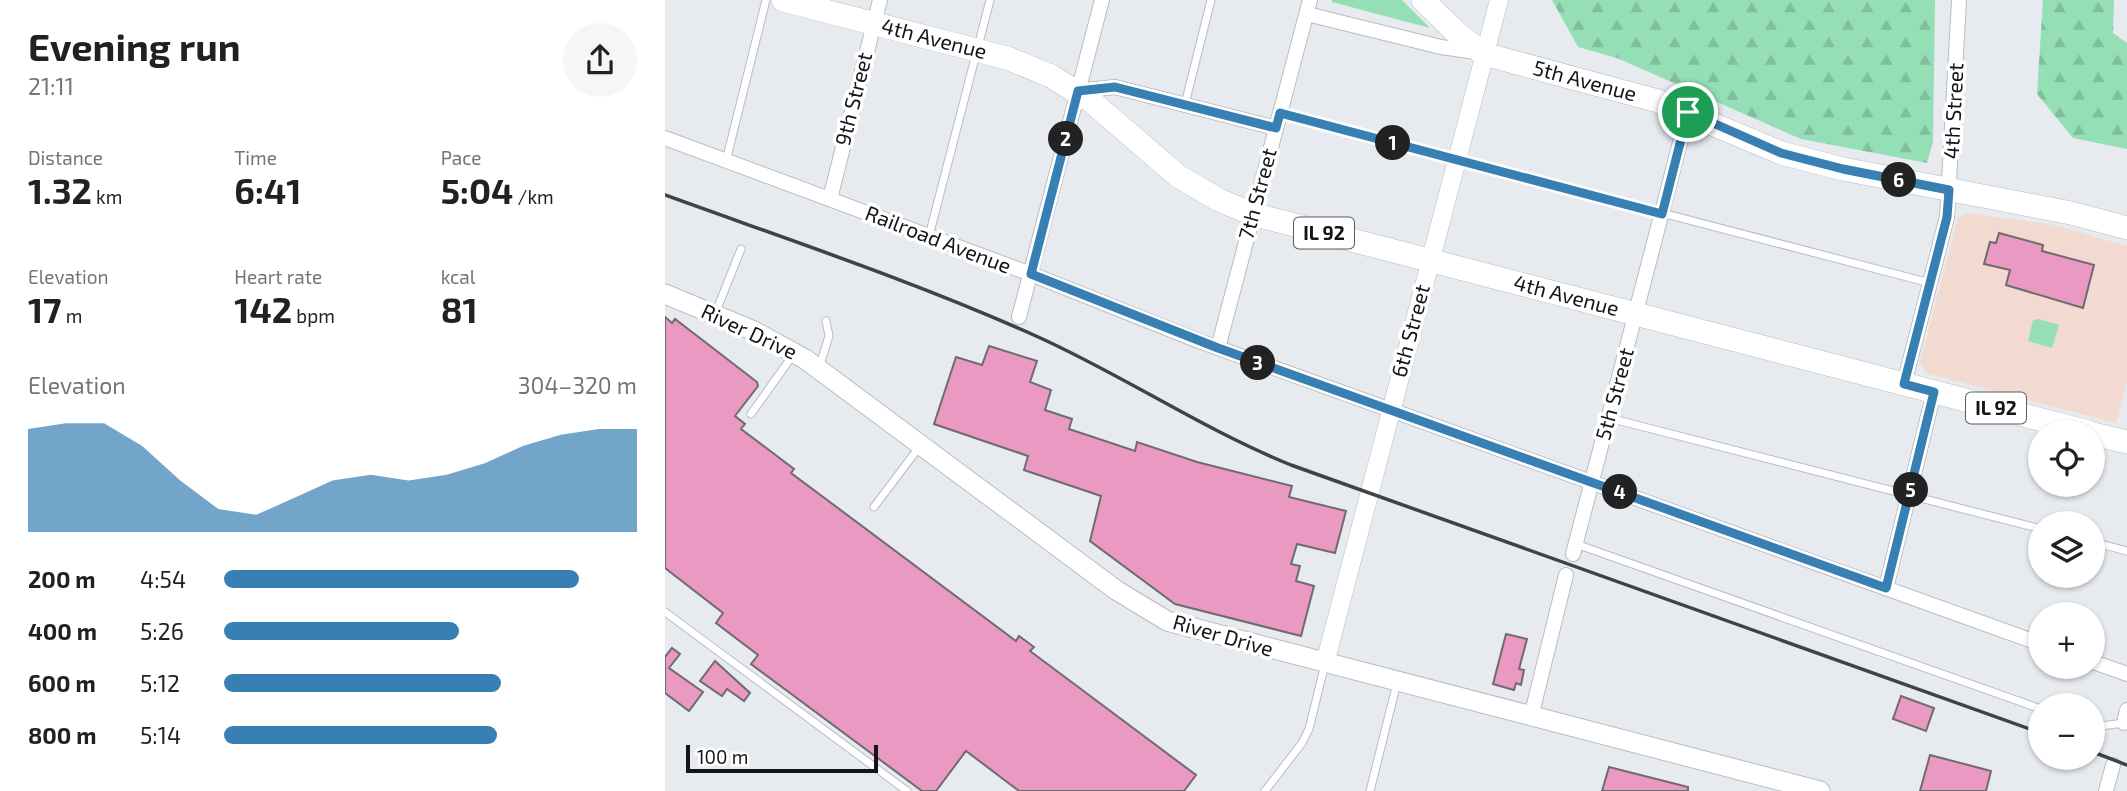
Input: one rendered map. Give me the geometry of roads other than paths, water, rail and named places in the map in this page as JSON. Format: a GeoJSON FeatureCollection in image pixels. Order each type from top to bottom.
{"type":"FeatureCollection","features":[{"type":"Feature","properties":{"kind":"main road","name":"4th Avenue"},"geometry":{"type":"LineString","coordinates":[[783,0],[1030,66],[1078,91],[1178,176],[1219,200],[1252,214],[2041,420]]}},
{"type":"Feature","properties":{"kind":"main road","name":"5th Avenue"},"geometry":{"type":"LineString","coordinates":[[1423,0],[1459,35],[1484,54],[1688,112],[1781,153],[1843,169],[2127,228]]}},
{"type":"Feature","properties":{"kind":"main road","name":"River Drive"},"geometry":{"type":"LineString","coordinates":[[665,294],[715,314],[794,352],[1140,607],[1167,621],[1194,631],[1820,791]]}},
{"type":"Feature","properties":{"kind":"main road","name":"4th Avenue"},"geometry":{"type":"LineString","coordinates":[[2105,436],[2127,442]]}},
{"type":"Feature","properties":{"kind":"street","name":"9th Street"},"geometry":{"type":"LineString","coordinates":[[829,199],[880,0]]}},
{"type":"Feature","properties":{"kind":"street"},"geometry":{"type":"LineString","coordinates":[[1020,317],[1102,0]]}},
{"type":"Feature","properties":{"kind":"street","name":"6th Street"},"geometry":{"type":"LineString","coordinates":[[1325,663],[1499,0]]}},
{"type":"Feature","properties":{"kind":"street","name":"4th Street"},"geometry":{"type":"LineString","coordinates":[[1904,384],[1947,217],[1959,0]]}},
{"type":"Feature","properties":{"kind":"street","name":"5th Avenue"},"geometry":{"type":"LineString","coordinates":[[1309,7],[1441,47],[1484,54]]}},
{"type":"Feature","properties":{"kind":"street","name":"7th Street"},"geometry":{"type":"LineString","coordinates":[[1218,348],[1309,7]]}},
{"type":"Feature","properties":{"kind":"street"},"geometry":{"type":"LineString","coordinates":[[1078,91],[1115,87],[1185,104],[1278,120]]}},
{"type":"Feature","properties":{"kind":"street","name":"5th Street"},"geometry":{"type":"LineString","coordinates":[[1574,549],[1688,112]]}},
{"type":"Feature","properties":{"kind":"street","name":"Railroad Avenue"},"geometry":{"type":"LineString","coordinates":[[665,138],[1031,274],[1218,348],[2028,639]]}},
{"type":"Feature","properties":{"kind":"street"},"geometry":{"type":"LineString","coordinates":[[1886,588],[1934,392]]}},
{"type":"Feature","properties":{"kind":"street"},"geometry":{"type":"LineString","coordinates":[[1531,717],[1566,575]]}},
{"type":"Feature","properties":{"kind":"street"},"geometry":{"type":"LineString","coordinates":[[2105,666],[2127,674]]}},
{"type":"Feature","properties":{"kind":"street"},"geometry":{"type":"LineString","coordinates":[[2106,791],[2113,765]]}},
{"type":"Feature","properties":{"kind":"lane"},"geometry":{"type":"LineString","coordinates":[[726,160],[766,0]]}},
{"type":"Feature","properties":{"kind":"lane"},"geometry":{"type":"LineString","coordinates":[[929,236],[990,0]]}},
{"type":"Feature","properties":{"kind":"lane"},"geometry":{"type":"LineString","coordinates":[[1185,104],[1212,0]]}},
{"type":"Feature","properties":{"kind":"lane"},"geometry":{"type":"LineString","coordinates":[[1278,120],[1457,159],[1930,283]]}},
{"type":"Feature","properties":{"kind":"lane"},"geometry":{"type":"LineString","coordinates":[[715,314],[740,248]]}},
{"type":"Feature","properties":{"kind":"lane"},"geometry":{"type":"LineString","coordinates":[[819,369],[829,336],[826,321]]}},
{"type":"Feature","properties":{"kind":"lane"},"geometry":{"type":"LineString","coordinates":[[751,414],[794,352]]}},
{"type":"Feature","properties":{"kind":"lane"},"geometry":{"type":"LineString","coordinates":[[1609,418],[2028,526]]}},
{"type":"Feature","properties":{"kind":"lane"},"geometry":{"type":"LineString","coordinates":[[874,507],[921,444]]}},
{"type":"Feature","properties":{"kind":"lane"},"geometry":{"type":"LineString","coordinates":[[2105,545],[2127,551]]}},
{"type":"Feature","properties":{"kind":"lane"},"geometry":{"type":"LineString","coordinates":[[1574,549],[2028,705]]}},
{"type":"Feature","properties":{"kind":"lane"},"geometry":{"type":"LineString","coordinates":[[665,612],[907,791]]}},
{"type":"Feature","properties":{"kind":"lane"},"geometry":{"type":"LineString","coordinates":[[1265,791],[1309,729],[1325,663]]}},
{"type":"Feature","properties":{"kind":"lane"},"geometry":{"type":"LineString","coordinates":[[1370,791],[1397,682]]}},
{"type":"Feature","properties":{"kind":"lane"},"geometry":{"type":"LineString","coordinates":[[2105,723],[2125,716]]}},
{"type":"Feature","properties":{"kind":"railway"},"geometry":{"type":"LineString","coordinates":[[665,195],[852,262],[991,316],[1068,351],[1226,435],[1291,465],[2028,728]]}},
{"type":"Feature","properties":{"kind":"railway"},"geometry":{"type":"LineString","coordinates":[[2105,757],[2127,765]]}}]}
